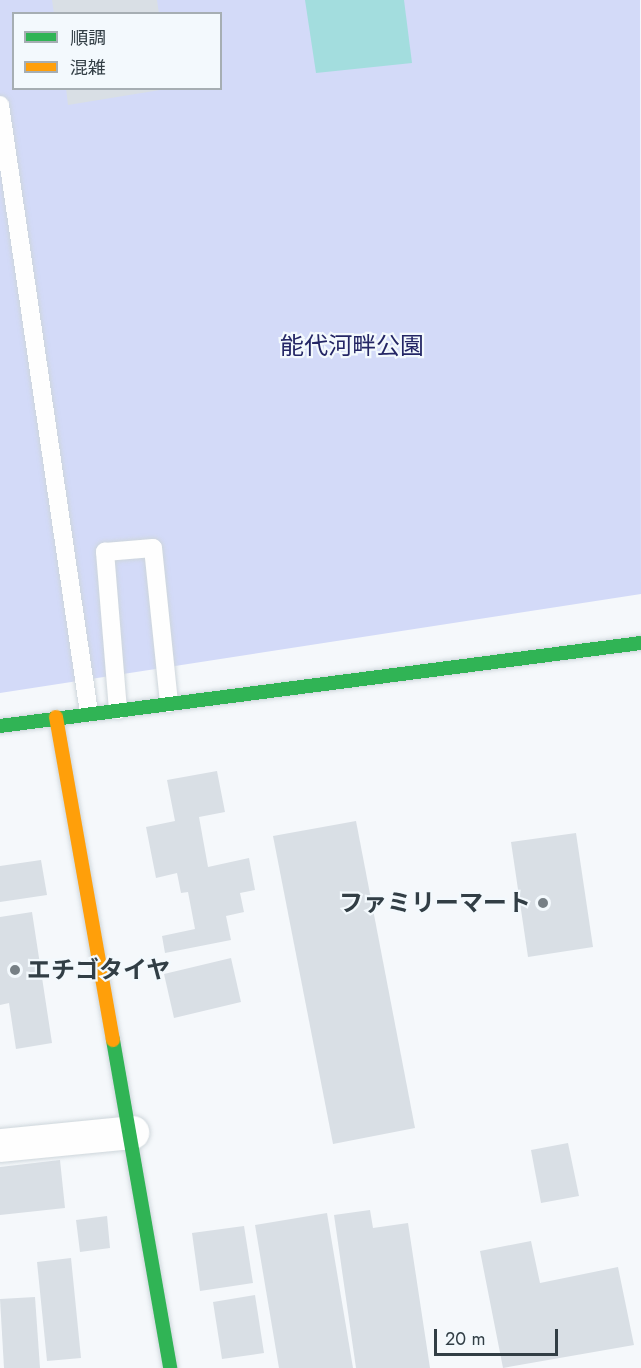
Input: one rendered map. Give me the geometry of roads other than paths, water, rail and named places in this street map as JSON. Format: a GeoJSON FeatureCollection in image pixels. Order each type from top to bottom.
{"type":"FeatureCollection","features":[{"type":"Feature","properties":{"kind":"street"},"geometry":{"type":"LineString","coordinates":[[1,720],[118,710],[641,643]]}},
{"type":"Feature","properties":{"kind":"street"},"geometry":{"type":"LineString","coordinates":[[56,717],[132,1132],[170,1368]]}},
{"type":"Feature","properties":{"kind":"street"},"geometry":{"type":"LineString","coordinates":[[0,1145],[132,1132]]}},
{"type":"Feature","properties":{"kind":"lane"},"geometry":{"type":"LineString","coordinates":[[0,105],[7,204],[89,713]]}},
{"type":"Feature","properties":{"kind":"lane"},"geometry":{"type":"LineString","coordinates":[[118,710],[105,552],[153,548],[169,703]]}},
{"type":"Feature","properties":{"kind":"place","name":"ファミリーマート"},"geometry":{"type":"Point","coordinates":[543,903]}},
{"type":"Feature","properties":{"kind":"place","name":"エチゴタイヤ"},"geometry":{"type":"Point","coordinates":[15,970]}},
{"type":"Feature","properties":{"kind":"park label","name":"能代河畔公園"},"geometry":{"type":"Point","coordinates":[352,346]}}]}
